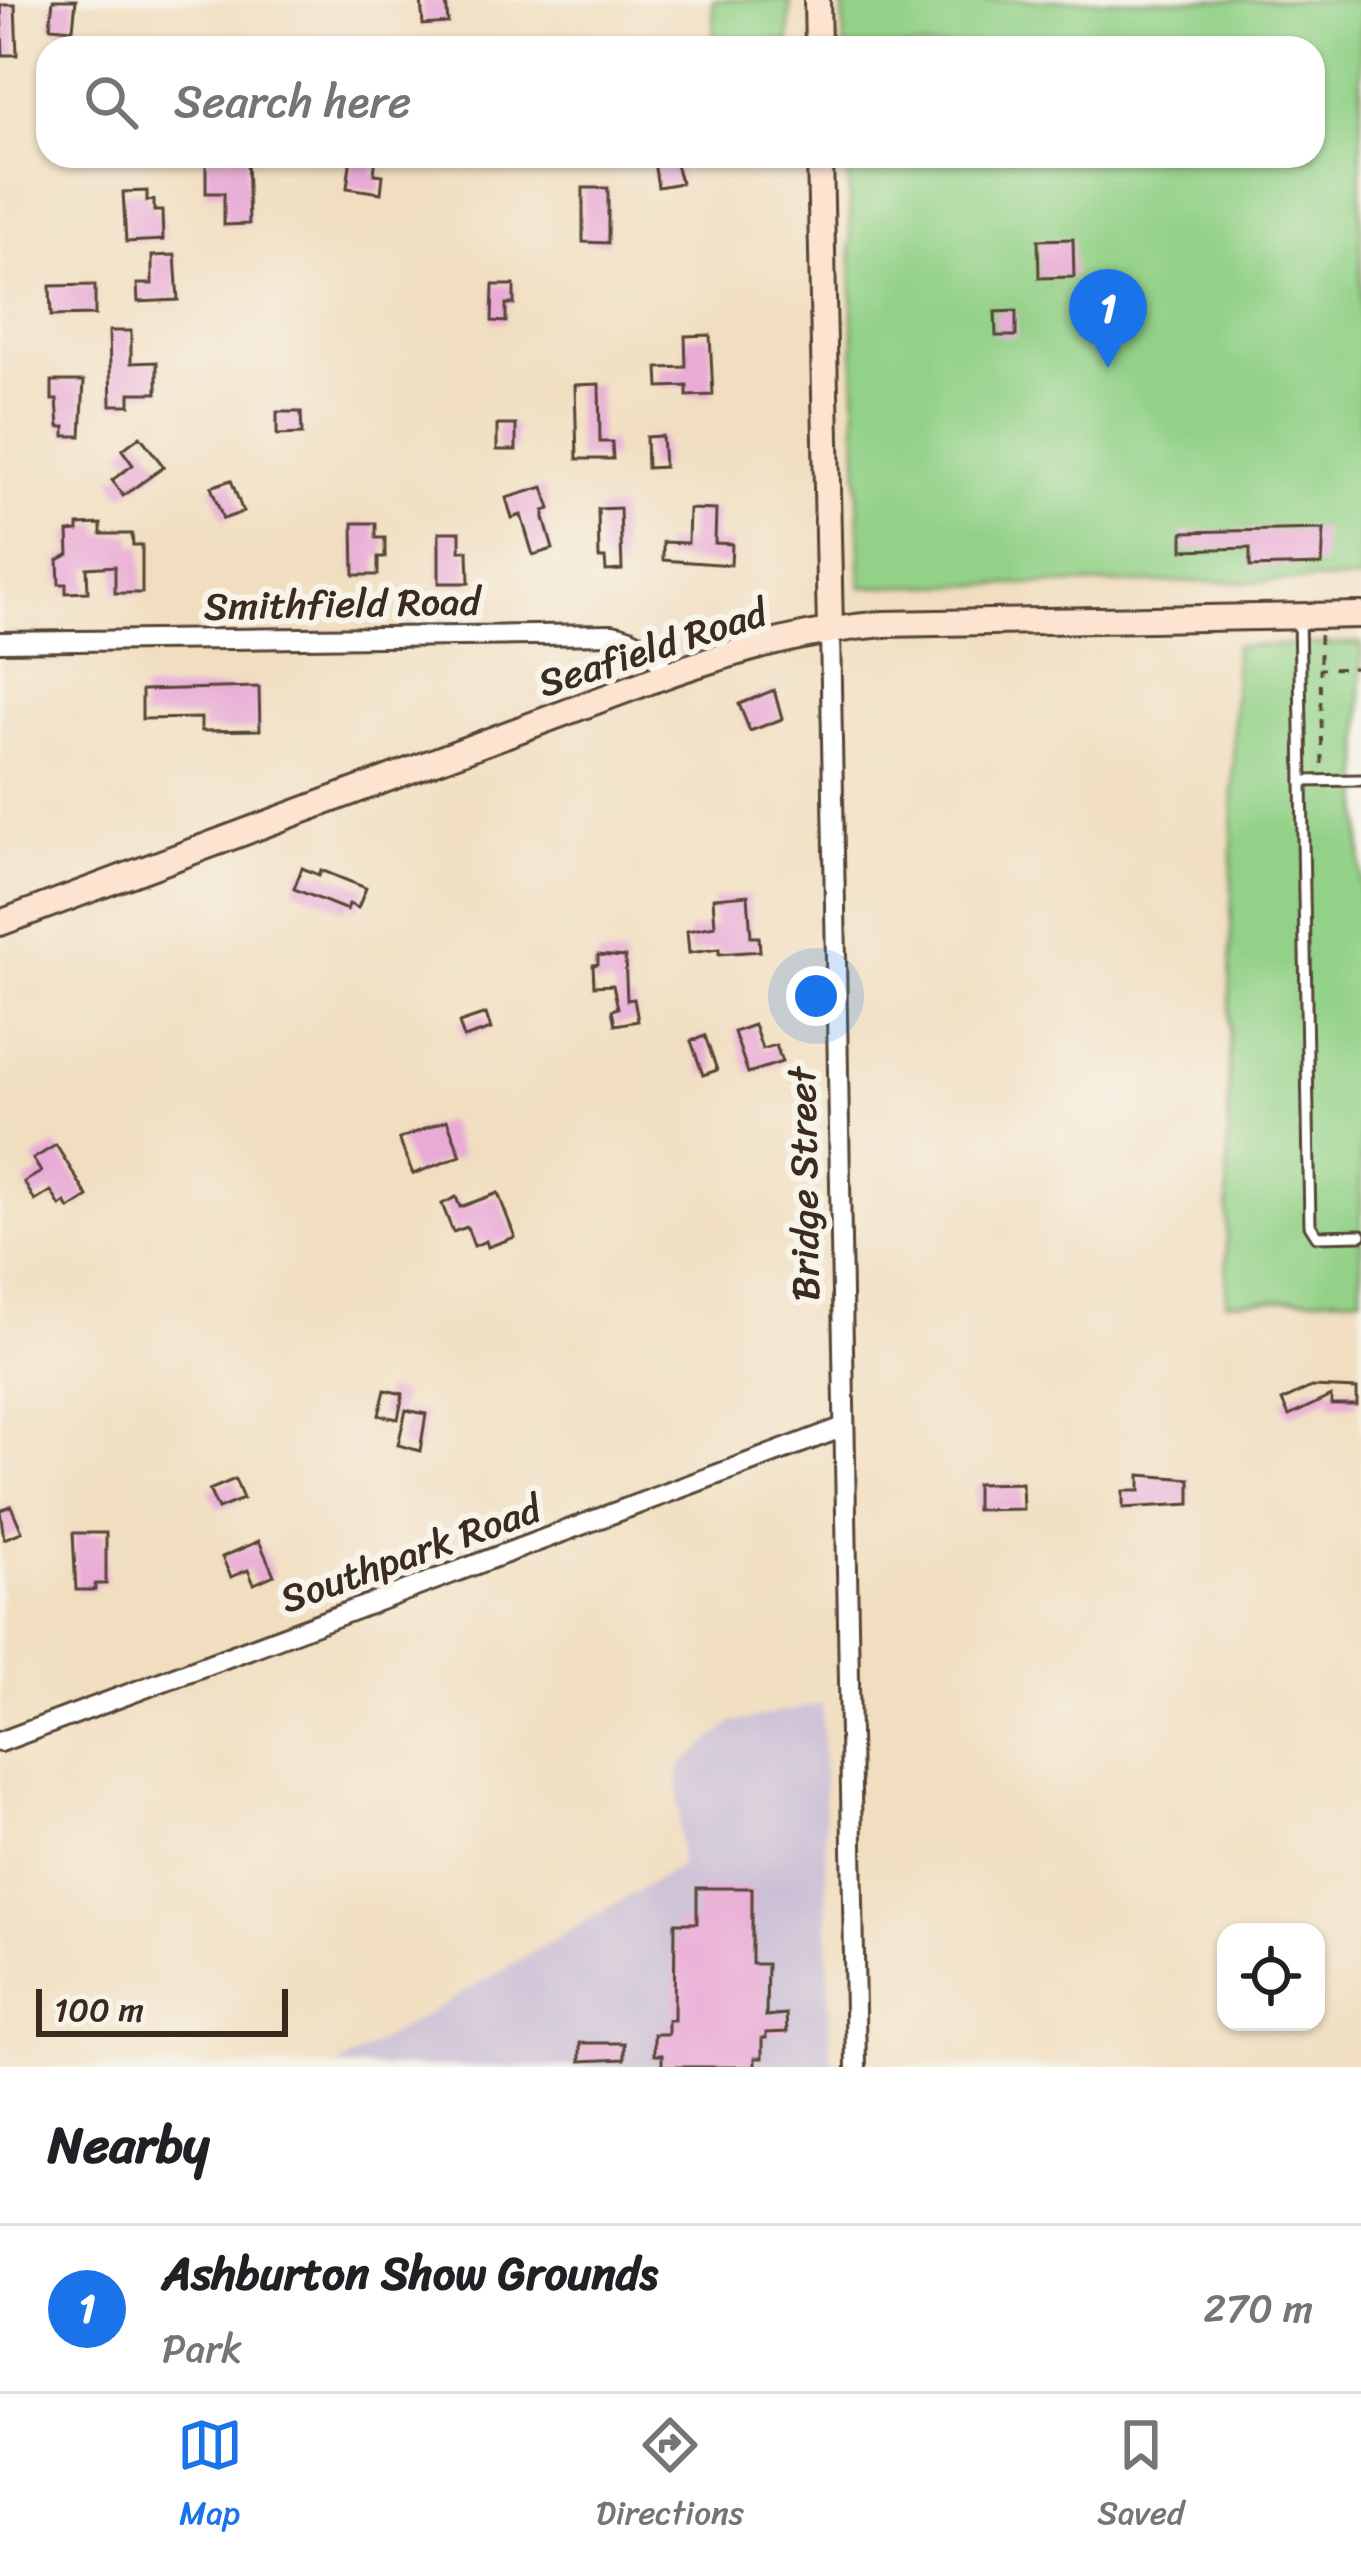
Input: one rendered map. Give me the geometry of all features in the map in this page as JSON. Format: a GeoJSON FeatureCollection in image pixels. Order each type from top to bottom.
{"type":"FeatureCollection","features":[{"type":"Feature","properties":{"kind":"street"},"geometry":{"type":"LineString","coordinates":[[817,0],[818,36]]}},
{"type":"Feature","properties":{"kind":"street","name":"Bridge Street"},"geometry":{"type":"LineString","coordinates":[[820,168],[856,2067]]}},
{"type":"Feature","properties":{"kind":"street","name":"Seafield Road"},"geometry":{"type":"LineString","coordinates":[[0,923],[752,647],[884,624],[1361,615]]}},
{"type":"Feature","properties":{"kind":"street","name":"Smithfield Road"},"geometry":{"type":"LineString","coordinates":[[0,642],[612,634],[628,636],[650,650],[669,674]]}},
{"type":"Feature","properties":{"kind":"street","name":"Southpark Road"},"geometry":{"type":"LineString","coordinates":[[0,1742],[844,1427]]}},
{"type":"Feature","properties":{"kind":"lane"},"geometry":{"type":"LineString","coordinates":[[1310,616],[1302,781],[1310,1225],[1317,1236],[1361,1235]]}},
{"type":"Feature","properties":{"kind":"lane"},"geometry":{"type":"LineString","coordinates":[[1302,781],[1361,780]]}},
{"type":"Feature","properties":{"kind":"path"},"geometry":{"type":"LineString","coordinates":[[1310,616],[1320,669],[1323,780]]}},
{"type":"Feature","properties":{"kind":"path"},"geometry":{"type":"LineString","coordinates":[[1320,669],[1361,668]]}},
{"type":"Feature","properties":{"kind":"shaded area"},"geometry":{"type":"Polygon","coordinates":[[[822,1704],[831,2067],[336,2067],[680,1866],[679,1768],[731,1723],[822,1704]]]}},
{"type":"Feature","properties":{"kind":"green space"},"geometry":{"type":"Polygon","coordinates":[[[713,0],[790,0],[789,36],[714,36],[713,0]]]}},
{"type":"Feature","properties":{"kind":"green space"},"geometry":{"type":"Polygon","coordinates":[[[843,0],[1361,0],[1361,580],[861,587],[848,168],[1325,168],[1325,36],[844,36],[843,0]]]}},
{"type":"Feature","properties":{"kind":"green space"},"geometry":{"type":"Polygon","coordinates":[[[1361,643],[1361,1296],[1226,1302],[1235,646],[1361,643]]]}},
{"type":"Feature","properties":{"kind":"building"},"geometry":{"type":"Polygon","coordinates":[[[53,0],[76,0],[73,29],[50,27],[53,0]]]}},
{"type":"Feature","properties":{"kind":"building"},"geometry":{"type":"Polygon","coordinates":[[[421,0],[446,0],[448,23],[423,25],[421,0]]]}},
{"type":"Feature","properties":{"kind":"building"},"geometry":{"type":"Polygon","coordinates":[[[1,5],[15,5],[17,55],[3,55],[1,5]]]}},
{"type":"Feature","properties":{"kind":"building"},"geometry":{"type":"Polygon","coordinates":[[[206,168],[247,168],[249,224],[224,225],[224,193],[206,193],[206,168]]]}},
{"type":"Feature","properties":{"kind":"building"},"geometry":{"type":"Polygon","coordinates":[[[350,168],[375,168],[374,174],[383,175],[381,193],[347,188],[350,168]]]}},
{"type":"Feature","properties":{"kind":"building"},"geometry":{"type":"Polygon","coordinates":[[[655,168],[677,168],[681,183],[658,187],[655,168]]]}},
{"type":"Feature","properties":{"kind":"building"},"geometry":{"type":"Polygon","coordinates":[[[583,188],[608,188],[608,243],[583,242],[583,188]]]}},
{"type":"Feature","properties":{"kind":"building"},"geometry":{"type":"Polygon","coordinates":[[[147,191],[147,201],[154,200],[154,211],[162,211],[163,240],[126,242],[123,192],[147,191]]]}},
{"type":"Feature","properties":{"kind":"building"},"geometry":{"type":"Polygon","coordinates":[[[1073,239],[1074,277],[1039,278],[1038,240],[1073,239]]]}},
{"type":"Feature","properties":{"kind":"building"},"geometry":{"type":"Polygon","coordinates":[[[175,255],[178,300],[138,302],[137,284],[152,284],[152,256],[175,255]]]}},
{"type":"Feature","properties":{"kind":"building"},"geometry":{"type":"Polygon","coordinates":[[[95,285],[95,315],[51,316],[50,286],[95,285]]]}},
{"type":"Feature","properties":{"kind":"building"},"geometry":{"type":"Polygon","coordinates":[[[493,285],[514,285],[514,304],[506,304],[506,322],[492,321],[493,285]]]}},
{"type":"Feature","properties":{"kind":"building"},"geometry":{"type":"Polygon","coordinates":[[[1016,311],[1016,336],[996,336],[995,312],[1016,311]]]}},
{"type":"Feature","properties":{"kind":"building"},"geometry":{"type":"Polygon","coordinates":[[[109,331],[131,331],[131,363],[157,362],[157,393],[130,393],[130,405],[111,405],[109,331]]]}},
{"type":"Feature","properties":{"kind":"building"},"geometry":{"type":"Polygon","coordinates":[[[710,335],[713,395],[687,396],[687,386],[659,387],[658,368],[686,367],[685,336],[710,335]]]}},
{"type":"Feature","properties":{"kind":"building"},"geometry":{"type":"Polygon","coordinates":[[[52,381],[84,381],[81,436],[65,436],[65,427],[59,427],[52,381]]]}},
{"type":"Feature","properties":{"kind":"building"},"geometry":{"type":"Polygon","coordinates":[[[599,384],[600,442],[612,442],[613,459],[577,459],[575,385],[599,384]]]}},
{"type":"Feature","properties":{"kind":"building"},"geometry":{"type":"Polygon","coordinates":[[[277,412],[301,412],[302,434],[277,435],[277,412]]]}},
{"type":"Feature","properties":{"kind":"building"},"geometry":{"type":"Polygon","coordinates":[[[497,425],[516,425],[516,450],[497,450],[497,425]]]}},
{"type":"Feature","properties":{"kind":"building"},"geometry":{"type":"Polygon","coordinates":[[[140,436],[164,467],[123,496],[112,480],[133,465],[122,450],[140,436]]]}},
{"type":"Feature","properties":{"kind":"building"},"geometry":{"type":"Polygon","coordinates":[[[662,436],[664,467],[647,468],[646,437],[662,436]]]}},
{"type":"Feature","properties":{"kind":"building"},"geometry":{"type":"Polygon","coordinates":[[[231,480],[243,512],[223,519],[211,487],[231,480]]]}},
{"type":"Feature","properties":{"kind":"building"},"geometry":{"type":"Polygon","coordinates":[[[543,487],[550,509],[544,511],[544,518],[553,549],[533,555],[521,515],[512,518],[506,498],[543,487]]]}},
{"type":"Feature","properties":{"kind":"building"},"geometry":{"type":"Polygon","coordinates":[[[620,508],[622,570],[606,571],[605,558],[599,558],[598,509],[620,508]]]}},
{"type":"Feature","properties":{"kind":"building"},"geometry":{"type":"Polygon","coordinates":[[[689,509],[716,510],[715,543],[732,544],[731,565],[663,560],[663,542],[688,543],[689,509]]]}},
{"type":"Feature","properties":{"kind":"building"},"geometry":{"type":"Polygon","coordinates":[[[353,523],[376,523],[376,538],[385,538],[378,575],[354,575],[353,523]]]}},
{"type":"Feature","properties":{"kind":"building"},"geometry":{"type":"Polygon","coordinates":[[[101,524],[101,534],[132,534],[133,545],[142,545],[142,593],[115,593],[115,566],[87,568],[88,592],[66,593],[66,584],[59,584],[58,560],[69,554],[68,532],[78,531],[78,525],[101,524]]]}},
{"type":"Feature","properties":{"kind":"building"},"geometry":{"type":"Polygon","coordinates":[[[1324,529],[1322,565],[1250,567],[1250,548],[1183,550],[1183,532],[1324,529]]]}},
{"type":"Feature","properties":{"kind":"building"},"geometry":{"type":"Polygon","coordinates":[[[439,532],[460,532],[460,551],[468,551],[469,583],[439,583],[439,532]]]}},
{"type":"Feature","properties":{"kind":"building"},"geometry":{"type":"Polygon","coordinates":[[[259,687],[260,730],[201,731],[201,718],[142,719],[142,690],[259,687]]]}},
{"type":"Feature","properties":{"kind":"building"},"geometry":{"type":"Polygon","coordinates":[[[774,690],[782,719],[750,731],[739,704],[774,690]]]}},
{"type":"Feature","properties":{"kind":"building"},"geometry":{"type":"Polygon","coordinates":[[[302,868],[319,875],[321,870],[366,888],[358,908],[349,904],[347,910],[294,889],[302,868]]]}},
{"type":"Feature","properties":{"kind":"building"},"geometry":{"type":"Polygon","coordinates":[[[748,895],[751,937],[759,937],[760,951],[689,953],[687,931],[715,926],[713,898],[748,895]]]}},
{"type":"Feature","properties":{"kind":"building"},"geometry":{"type":"Polygon","coordinates":[[[598,955],[625,957],[627,1000],[634,999],[638,1021],[615,1025],[612,1010],[618,1008],[613,985],[594,986],[593,965],[598,964],[598,955]]]}},
{"type":"Feature","properties":{"kind":"building"},"geometry":{"type":"Polygon","coordinates":[[[486,1014],[491,1029],[464,1038],[459,1023],[486,1014]]]}},
{"type":"Feature","properties":{"kind":"building"},"geometry":{"type":"Polygon","coordinates":[[[754,1025],[762,1049],[776,1045],[782,1062],[748,1073],[734,1032],[754,1025]]]}},
{"type":"Feature","properties":{"kind":"building"},"geometry":{"type":"Polygon","coordinates":[[[705,1036],[717,1070],[703,1075],[691,1041],[705,1036]]]}},
{"type":"Feature","properties":{"kind":"building"},"geometry":{"type":"Polygon","coordinates":[[[447,1120],[461,1156],[413,1174],[399,1139],[447,1120]]]}},
{"type":"Feature","properties":{"kind":"building"},"geometry":{"type":"Polygon","coordinates":[[[56,1145],[88,1197],[69,1209],[65,1202],[60,1206],[51,1191],[35,1201],[24,1182],[41,1172],[33,1159],[56,1145]]]}},
{"type":"Feature","properties":{"kind":"building"},"geometry":{"type":"Polygon","coordinates":[[[498,1193],[515,1237],[488,1247],[486,1241],[474,1246],[467,1227],[453,1232],[442,1204],[456,1197],[460,1207],[498,1193]]]}},
{"type":"Feature","properties":{"kind":"building"},"geometry":{"type":"Polygon","coordinates":[[[1311,1387],[1357,1389],[1357,1405],[1331,1405],[1331,1396],[1289,1416],[1282,1401],[1311,1387]]]}},
{"type":"Feature","properties":{"kind":"building"},"geometry":{"type":"Polygon","coordinates":[[[385,1390],[403,1394],[398,1419],[379,1415],[385,1390]]]}},
{"type":"Feature","properties":{"kind":"building"},"geometry":{"type":"Polygon","coordinates":[[[406,1410],[426,1414],[420,1451],[398,1445],[406,1410]]]}},
{"type":"Feature","properties":{"kind":"building"},"geometry":{"type":"Polygon","coordinates":[[[1140,1475],[1190,1479],[1190,1504],[1123,1508],[1123,1491],[1140,1491],[1140,1475]]]}},
{"type":"Feature","properties":{"kind":"building"},"geometry":{"type":"Polygon","coordinates":[[[235,1479],[243,1499],[218,1509],[209,1490],[235,1479]]]}},
{"type":"Feature","properties":{"kind":"building"},"geometry":{"type":"Polygon","coordinates":[[[1022,1483],[1023,1509],[976,1510],[976,1484],[1022,1483]]]}},
{"type":"Feature","properties":{"kind":"building"},"geometry":{"type":"Polygon","coordinates":[[[11,1506],[22,1532],[4,1539],[0,1510],[11,1506]]]}},
{"type":"Feature","properties":{"kind":"building"},"geometry":{"type":"Polygon","coordinates":[[[73,1533],[106,1533],[106,1584],[95,1584],[95,1590],[76,1590],[73,1533]]]}},
{"type":"Feature","properties":{"kind":"building"},"geometry":{"type":"Polygon","coordinates":[[[259,1541],[274,1575],[254,1584],[248,1570],[231,1577],[222,1557],[259,1541]]]}},
{"type":"Feature","properties":{"kind":"building"},"geometry":{"type":"Polygon","coordinates":[[[697,1888],[752,1888],[752,1964],[767,1964],[766,2016],[786,2014],[787,2032],[766,2033],[762,2058],[755,2058],[755,2067],[662,2067],[662,2055],[654,2055],[654,2034],[668,2034],[668,2020],[674,2020],[675,1923],[697,1923],[697,1888]]]}},
{"type":"Feature","properties":{"kind":"building"},"geometry":{"type":"Polygon","coordinates":[[[580,2043],[624,2043],[624,2059],[580,2061],[580,2043]]]}},
{"type":"Feature","properties":{"kind":"place","name":"Ashburton Show Grounds"},"geometry":{"type":"Point","coordinates":[1108,368]}}]}
